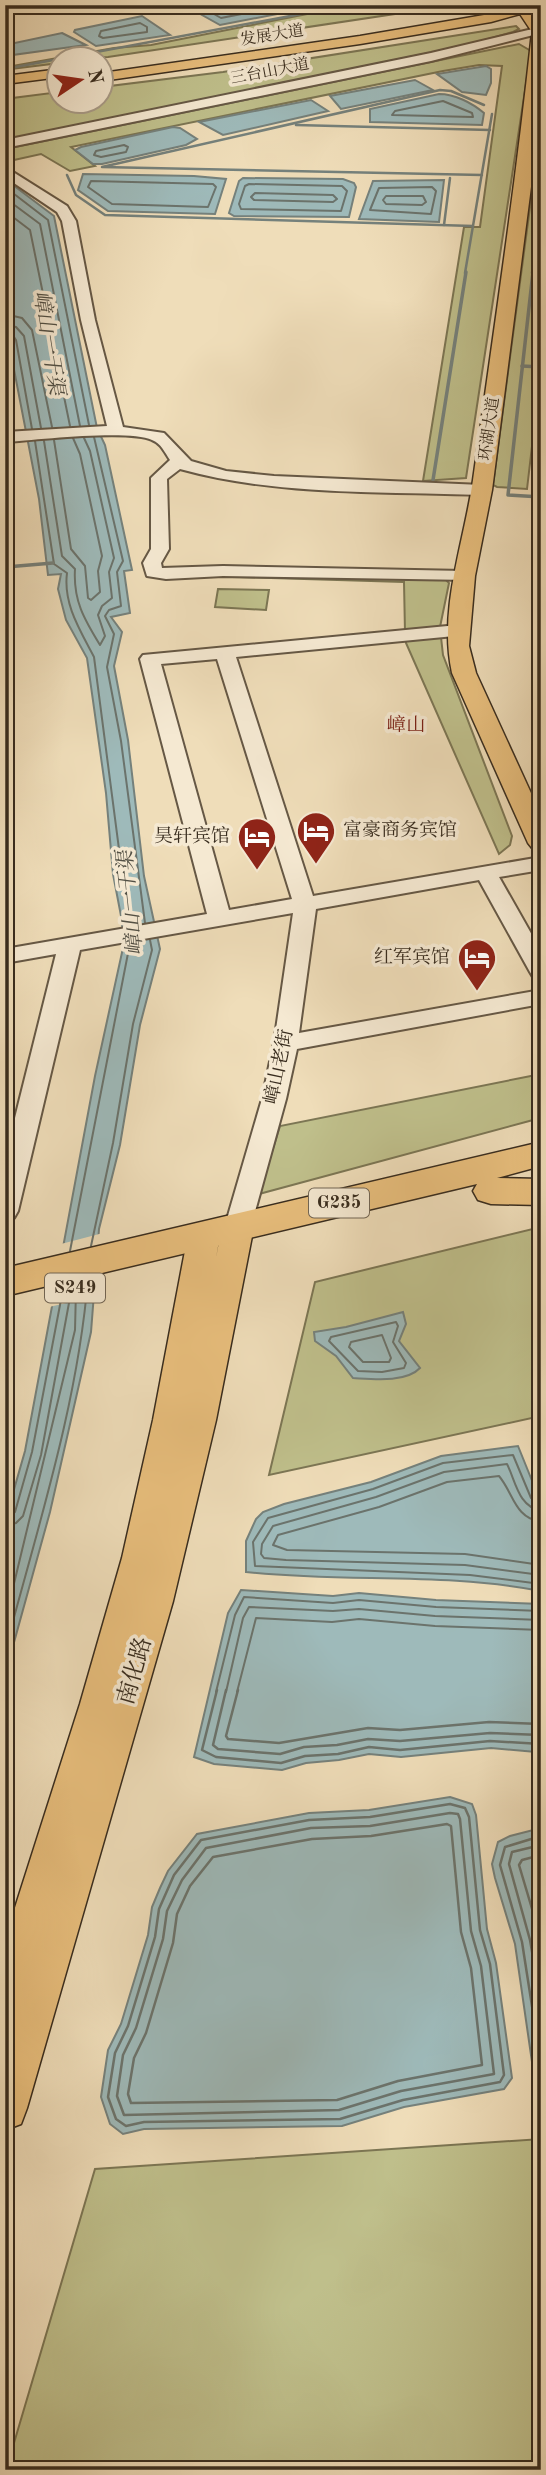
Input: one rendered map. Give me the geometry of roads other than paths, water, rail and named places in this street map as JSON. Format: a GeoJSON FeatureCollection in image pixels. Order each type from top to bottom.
{"type":"FeatureCollection","features":[{"type":"Feature","properties":{"kind":"highway"},"geometry":{"type":"LineString","coordinates":[[487,1180],[541,1144]]}},
{"type":"Feature","properties":{"kind":"highway","name":"G235"},"geometry":{"type":"LineString","coordinates":[[141,1261],[487,1180],[541,1154]]}},
{"type":"Feature","properties":{"kind":"highway","name":"G235"},"geometry":{"type":"LineString","coordinates":[[487,1180],[541,1180]]}},
{"type":"Feature","properties":{"kind":"highway"},"geometry":{"type":"LineString","coordinates":[[487,1180],[541,1192]]}},
{"type":"Feature","properties":{"kind":"highway","name":"S249"},"geometry":{"type":"LineString","coordinates":[[5,1282],[141,1261]]}},
{"type":"Feature","properties":{"kind":"highway","name":"S249"},"geometry":{"type":"LineString","coordinates":[[5,1305],[141,1261]]}},
{"type":"Feature","properties":{"kind":"main road"},"geometry":{"type":"LineString","coordinates":[[454,15],[493,5]]}},
{"type":"Feature","properties":{"kind":"main road"},"geometry":{"type":"LineString","coordinates":[[522,7],[538,28]]}},
{"type":"Feature","properties":{"kind":"main road","name":"发展大道"},"geometry":{"type":"LineString","coordinates":[[116,66],[522,7]]}},
{"type":"Feature","properties":{"kind":"main road","name":"发展大道"},"geometry":{"type":"LineString","coordinates":[[116,75],[491,18],[522,7]]}},
{"type":"Feature","properties":{"kind":"main road"},"geometry":{"type":"LineString","coordinates":[[393,34],[504,21],[538,28]]}},
{"type":"Feature","properties":{"kind":"main road","name":"环湖大道"},"geometry":{"type":"LineString","coordinates":[[538,28],[534,158],[482,490],[464,576],[458,646],[464,673],[541,843]]}},
{"type":"Feature","properties":{"kind":"main road"},"geometry":{"type":"LineString","coordinates":[[5,80],[46,75]]}},
{"type":"Feature","properties":{"kind":"main road"},"geometry":{"type":"LineString","coordinates":[[5,89],[46,85]]}},
{"type":"Feature","properties":{"kind":"main road","name":"南化路"},"geometry":{"type":"LineString","coordinates":[[5,2004],[63,1825],[128,1603],[171,1423],[219,1242]]}},
{"type":"Feature","properties":{"kind":"main road","name":"南化路"},"geometry":{"type":"LineString","coordinates":[[5,2108],[155,1601],[199,1420],[219,1242]]}},
{"type":"Feature","properties":{"kind":"street","name":"三台山大道"},"geometry":{"type":"LineString","coordinates":[[10,143],[499,42],[538,28]]}},
{"type":"Feature","properties":{"kind":"street"},"geometry":{"type":"LineString","coordinates":[[5,155],[10,143]]}},
{"type":"Feature","properties":{"kind":"street"},"geometry":{"type":"LineString","coordinates":[[5,171],[62,209],[69,220],[112,430]]}},
{"type":"Feature","properties":{"kind":"street"},"geometry":{"type":"LineString","coordinates":[[5,437],[112,430],[158,436],[166,442],[178,461],[199,469],[249,479],[482,490]]}},
{"type":"Feature","properties":{"kind":"street"},"geometry":{"type":"LineString","coordinates":[[178,461],[159,478],[160,549],[152,563],[153,572],[464,576]]}},
{"type":"Feature","properties":{"kind":"street"},"geometry":{"type":"LineString","coordinates":[[214,921],[150,659],[458,631]]}},
{"type":"Feature","properties":{"kind":"street","name":"嶂山老街"},"geometry":{"type":"LineString","coordinates":[[219,1242],[274,1099],[286,1043],[305,905],[225,653]]}},
{"type":"Feature","properties":{"kind":"street"},"geometry":{"type":"LineString","coordinates":[[5,956],[541,863]]}},
{"type":"Feature","properties":{"kind":"street"},"geometry":{"type":"LineString","coordinates":[[486,873],[541,972]]}},
{"type":"Feature","properties":{"kind":"street"},"geometry":{"type":"LineString","coordinates":[[5,1211],[79,944]]}},
{"type":"Feature","properties":{"kind":"street"},"geometry":{"type":"LineString","coordinates":[[286,1043],[541,997]]}},
{"type":"Feature","properties":{"kind":"water"},"geometry":{"type":"Polygon","coordinates":[[[324,5],[220,25],[186,6],[324,5]]]}},
{"type":"Feature","properties":{"kind":"water"},"geometry":{"type":"Polygon","coordinates":[[[142,16],[170,35],[96,46],[74,32],[142,16]]]}},
{"type":"Feature","properties":{"kind":"water"},"geometry":{"type":"Polygon","coordinates":[[[62,33],[86,45],[46,46],[46,50],[5,56],[5,45],[62,33]]]}},
{"type":"Feature","properties":{"kind":"water"},"geometry":{"type":"Polygon","coordinates":[[[486,66],[491,69],[491,83],[486,95],[462,92],[437,74],[486,66]]]}},
{"type":"Feature","properties":{"kind":"water"},"geometry":{"type":"Polygon","coordinates":[[[415,80],[433,90],[341,109],[330,96],[415,80]]]}},
{"type":"Feature","properties":{"kind":"water"},"geometry":{"type":"Polygon","coordinates":[[[439,94],[457,97],[479,109],[484,113],[482,125],[370,122],[370,109],[439,94]]]}},
{"type":"Feature","properties":{"kind":"water"},"geometry":{"type":"Polygon","coordinates":[[[311,100],[328,111],[223,135],[199,122],[311,100]]]}},
{"type":"Feature","properties":{"kind":"water"},"geometry":{"type":"Polygon","coordinates":[[[173,127],[180,128],[197,139],[186,145],[102,164],[93,164],[75,150],[81,147],[173,127]]]}},
{"type":"Feature","properties":{"kind":"water"},"geometry":{"type":"Polygon","coordinates":[[[83,174],[226,179],[215,214],[108,211],[78,190],[83,174]]]}},
{"type":"Feature","properties":{"kind":"water"},"geometry":{"type":"Polygon","coordinates":[[[243,178],[343,179],[354,183],[356,187],[349,217],[234,216],[229,213],[239,181],[243,178]]]}},
{"type":"Feature","properties":{"kind":"water","name":"嶂山一干渠"},"geometry":{"type":"Polygon","coordinates":[[[5,179],[54,216],[97,428],[105,445],[132,570],[124,571],[130,613],[111,617],[122,632],[114,666],[128,740],[144,876],[160,949],[140,1025],[120,1145],[99,1229],[91,1332],[50,1512],[5,1675],[5,1521],[25,1451],[95,1076],[123,948],[122,921],[113,874],[106,793],[87,658],[66,620],[58,589],[61,574],[48,575],[39,499],[5,323],[5,179]]]}},
{"type":"Feature","properties":{"kind":"water"},"geometry":{"type":"Polygon","coordinates":[[[444,180],[439,222],[359,219],[373,181],[444,180]]]}},
{"type":"Feature","properties":{"kind":"water"},"geometry":{"type":"Polygon","coordinates":[[[403,1312],[406,1324],[399,1341],[420,1368],[406,1376],[388,1379],[353,1378],[336,1356],[315,1341],[314,1332],[346,1327],[403,1312]]]}},
{"type":"Feature","properties":{"kind":"water"},"geometry":{"type":"Polygon","coordinates":[[[518,1446],[541,1503],[541,1591],[468,1582],[246,1572],[246,1541],[256,1519],[263,1512],[371,1482],[441,1456],[518,1446]]]}},
{"type":"Feature","properties":{"kind":"water"},"geometry":{"type":"Polygon","coordinates":[[[241,1590],[333,1596],[359,1593],[436,1600],[541,1604],[541,1750],[536,1752],[491,1748],[401,1757],[369,1754],[306,1763],[282,1770],[214,1764],[194,1757],[228,1613],[241,1590]]]}},
{"type":"Feature","properties":{"kind":"water"},"geometry":{"type":"Polygon","coordinates":[[[450,1797],[472,1804],[476,1815],[487,1929],[496,1963],[512,2078],[504,2089],[404,2107],[342,2126],[144,2129],[123,2134],[110,2124],[101,2097],[108,2050],[121,2024],[148,1935],[152,1907],[168,1871],[197,1834],[309,1813],[369,1810],[450,1797]]]}},
{"type":"Feature","properties":{"kind":"water"},"geometry":{"type":"Polygon","coordinates":[[[541,1828],[541,2083],[532,2062],[515,1944],[492,1864],[498,1842],[541,1828]]]}},
{"type":"Feature","properties":{"kind":"waterway"},"geometry":{"type":"LineString","coordinates":[[5,69],[349,5]]}},
{"type":"Feature","properties":{"kind":"waterway"},"geometry":{"type":"LineString","coordinates":[[482,175],[102,167],[440,90],[451,91],[484,105]]}},
{"type":"Feature","properties":{"kind":"waterway"},"geometry":{"type":"LineString","coordinates":[[489,130],[492,114]]}},
{"type":"Feature","properties":{"kind":"waterway"},"geometry":{"type":"LineString","coordinates":[[296,125],[489,130]]}},
{"type":"Feature","properties":{"kind":"waterway"},"geometry":{"type":"LineString","coordinates":[[482,175],[489,130]]}},
{"type":"Feature","properties":{"kind":"waterway"},"geometry":{"type":"LineString","coordinates":[[67,175],[76,195],[105,215],[473,226]]}},
{"type":"Feature","properties":{"kind":"waterway"},"geometry":{"type":"LineString","coordinates":[[473,226],[482,175]]}},
{"type":"Feature","properties":{"kind":"waterway"},"geometry":{"type":"LineString","coordinates":[[444,225],[450,178]]}},
{"type":"Feature","properties":{"kind":"waterway"},"geometry":{"type":"LineString","coordinates":[[532,273],[541,196]]}},
{"type":"Feature","properties":{"kind":"waterway"},"geometry":{"type":"LineString","coordinates":[[465,273],[473,226]]}},
{"type":"Feature","properties":{"kind":"waterway"},"geometry":{"type":"LineString","coordinates":[[433,480],[466,272]]}},
{"type":"Feature","properties":{"kind":"waterway"},"geometry":{"type":"LineString","coordinates":[[522,366],[533,272]]}},
{"type":"Feature","properties":{"kind":"waterway"},"geometry":{"type":"LineString","coordinates":[[522,366],[541,367]]}},
{"type":"Feature","properties":{"kind":"waterway"},"geometry":{"type":"LineString","coordinates":[[522,366],[508,495],[541,497]]}},
{"type":"Feature","properties":{"kind":"waterway"},"geometry":{"type":"LineString","coordinates":[[6,567],[53,563]]}},
{"type":"Feature","properties":{"kind":"place","name":"富豪商务宾馆"},"geometry":{"type":"Point","coordinates":[316,865]}},
{"type":"Feature","properties":{"kind":"place","name":"昊轩宾馆"},"geometry":{"type":"Point","coordinates":[257,871]}},
{"type":"Feature","properties":{"kind":"place","name":"红军宾馆"},"geometry":{"type":"Point","coordinates":[477,992]}},
{"type":"Feature","properties":{"kind":"district","name":"嶂山"},"geometry":{"type":"Point","coordinates":[406,726]}}]}
